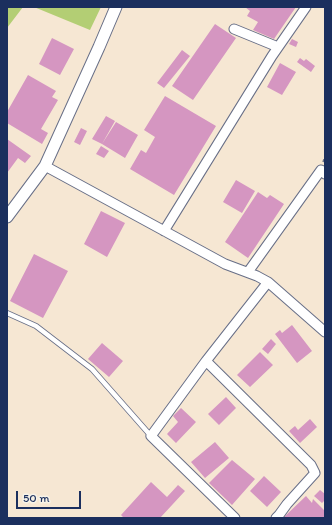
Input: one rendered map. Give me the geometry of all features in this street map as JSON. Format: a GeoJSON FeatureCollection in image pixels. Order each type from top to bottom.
{"type":"FeatureCollection","features":[{"type":"Feature","properties":{"kind":"street"},"geometry":{"type":"LineString","coordinates":[[7,217],[45,166],[116,7]]}},
{"type":"Feature","properties":{"kind":"street"},"geometry":{"type":"LineString","coordinates":[[164,231],[278,47],[306,7]]}},
{"type":"Feature","properties":{"kind":"street"},"geometry":{"type":"LineString","coordinates":[[234,29],[278,47]]}},
{"type":"Feature","properties":{"kind":"street"},"geometry":{"type":"LineString","coordinates":[[45,166],[225,264],[248,272],[268,282],[325,332]]}},
{"type":"Feature","properties":{"kind":"street"},"geometry":{"type":"LineString","coordinates":[[248,272],[321,170],[325,174]]}},
{"type":"Feature","properties":{"kind":"street"},"geometry":{"type":"LineString","coordinates":[[235,518],[151,436],[206,361],[268,282]]}},
{"type":"Feature","properties":{"kind":"street"},"geometry":{"type":"LineString","coordinates":[[206,361],[311,465],[315,473],[286,504],[276,518]]}},
{"type":"Feature","properties":{"kind":"lane"},"geometry":{"type":"LineString","coordinates":[[7,313],[36,326],[92,369],[151,436]]}},
{"type":"Feature","properties":{"kind":"green space"},"geometry":{"type":"Polygon","coordinates":[[[7,7],[23,7],[7,28],[7,7]]]}},
{"type":"Feature","properties":{"kind":"green space"},"geometry":{"type":"Polygon","coordinates":[[[34,7],[101,7],[90,30],[34,7]]]}},
{"type":"Feature","properties":{"kind":"building"},"geometry":{"type":"Polygon","coordinates":[[[245,7],[296,7],[274,39],[253,30],[258,22],[247,16],[250,11],[245,7]]]}},
{"type":"Feature","properties":{"kind":"building"},"geometry":{"type":"Polygon","coordinates":[[[215,24],[236,38],[193,100],[172,86],[215,24]]]}},
{"type":"Feature","properties":{"kind":"building"},"geometry":{"type":"Polygon","coordinates":[[[52,38],[74,49],[60,75],[39,64],[52,38]]]}},
{"type":"Feature","properties":{"kind":"building"},"geometry":{"type":"Polygon","coordinates":[[[292,39],[298,42],[296,47],[289,44],[292,39]]]}},
{"type":"Feature","properties":{"kind":"building"},"geometry":{"type":"Polygon","coordinates":[[[182,50],[190,56],[164,88],[157,83],[182,50]]]}},
{"type":"Feature","properties":{"kind":"building"},"geometry":{"type":"Polygon","coordinates":[[[300,58],[304,61],[306,59],[315,66],[311,72],[297,62],[300,58]]]}},
{"type":"Feature","properties":{"kind":"building"},"geometry":{"type":"Polygon","coordinates":[[[280,63],[296,72],[282,95],[267,87],[280,63]]]}},
{"type":"Feature","properties":{"kind":"building"},"geometry":{"type":"Polygon","coordinates":[[[28,75],[56,91],[52,97],[58,100],[41,129],[48,133],[42,144],[7,123],[7,112],[28,75]]]}},
{"type":"Feature","properties":{"kind":"building"},"geometry":{"type":"Polygon","coordinates":[[[165,96],[216,126],[174,195],[130,169],[141,150],[146,153],[155,137],[144,130],[165,96]]]}},
{"type":"Feature","properties":{"kind":"building"},"geometry":{"type":"Polygon","coordinates":[[[106,116],[115,121],[102,144],[92,139],[106,116]]]}},
{"type":"Feature","properties":{"kind":"building"},"geometry":{"type":"Polygon","coordinates":[[[116,122],[138,135],[125,158],[102,144],[116,122]]]}},
{"type":"Feature","properties":{"kind":"building"},"geometry":{"type":"Polygon","coordinates":[[[81,128],[87,131],[80,145],[74,142],[81,128]]]}},
{"type":"Feature","properties":{"kind":"building"},"geometry":{"type":"Polygon","coordinates":[[[7,139],[31,156],[25,163],[18,158],[7,173],[7,139]]]}},
{"type":"Feature","properties":{"kind":"building"},"geometry":{"type":"Polygon","coordinates":[[[101,146],[109,151],[104,158],[96,154],[101,146]]]}},
{"type":"Feature","properties":{"kind":"building"},"geometry":{"type":"Polygon","coordinates":[[[236,180],[255,191],[242,213],[223,202],[236,180]]]}},
{"type":"Feature","properties":{"kind":"building"},"geometry":{"type":"Polygon","coordinates":[[[258,192],[267,198],[270,195],[284,204],[248,258],[225,242],[258,192]]]}},
{"type":"Feature","properties":{"kind":"building"},"geometry":{"type":"Polygon","coordinates":[[[101,211],[125,223],[107,257],[84,244],[101,211]]]}},
{"type":"Feature","properties":{"kind":"building"},"geometry":{"type":"Polygon","coordinates":[[[34,254],[68,271],[43,318],[10,301],[34,254]]]}},
{"type":"Feature","properties":{"kind":"building"},"geometry":{"type":"Polygon","coordinates":[[[292,325],[312,351],[297,363],[275,334],[280,330],[282,333],[292,325]]]}},
{"type":"Feature","properties":{"kind":"building"},"geometry":{"type":"Polygon","coordinates":[[[271,339],[276,344],[268,354],[262,349],[271,339]]]}},
{"type":"Feature","properties":{"kind":"building"},"geometry":{"type":"Polygon","coordinates":[[[102,343],[123,361],[109,377],[88,359],[102,343]]]}},
{"type":"Feature","properties":{"kind":"building"},"geometry":{"type":"Polygon","coordinates":[[[260,352],[273,365],[250,387],[237,375],[260,352]]]}},
{"type":"Feature","properties":{"kind":"building"},"geometry":{"type":"Polygon","coordinates":[[[226,397],[236,408],[219,425],[208,414],[226,397]]]}},
{"type":"Feature","properties":{"kind":"building"},"geometry":{"type":"Polygon","coordinates":[[[181,408],[196,422],[176,443],[167,434],[178,422],[173,416],[181,408]]]}},
{"type":"Feature","properties":{"kind":"building"},"geometry":{"type":"Polygon","coordinates":[[[310,419],[317,427],[300,443],[289,431],[295,426],[298,430],[310,419]]]}},
{"type":"Feature","properties":{"kind":"building"},"geometry":{"type":"Polygon","coordinates":[[[215,442],[229,458],[205,478],[191,462],[215,442]]]}},
{"type":"Feature","properties":{"kind":"building"},"geometry":{"type":"Polygon","coordinates":[[[232,460],[255,479],[232,505],[209,483],[232,460]]]}},
{"type":"Feature","properties":{"kind":"building"},"geometry":{"type":"Polygon","coordinates":[[[264,476],[281,492],[267,507],[250,491],[264,476]]]}},
{"type":"Feature","properties":{"kind":"building"},"geometry":{"type":"Polygon","coordinates":[[[151,482],[167,497],[178,485],[185,491],[160,518],[124,518],[121,515],[151,482]]]}},
{"type":"Feature","properties":{"kind":"building"},"geometry":{"type":"Polygon","coordinates":[[[320,490],[325,494],[325,500],[322,503],[314,496],[320,490]]]}},
{"type":"Feature","properties":{"kind":"building"},"geometry":{"type":"Polygon","coordinates":[[[306,496],[312,503],[313,499],[325,511],[325,518],[283,518],[306,496]]]}}]}
